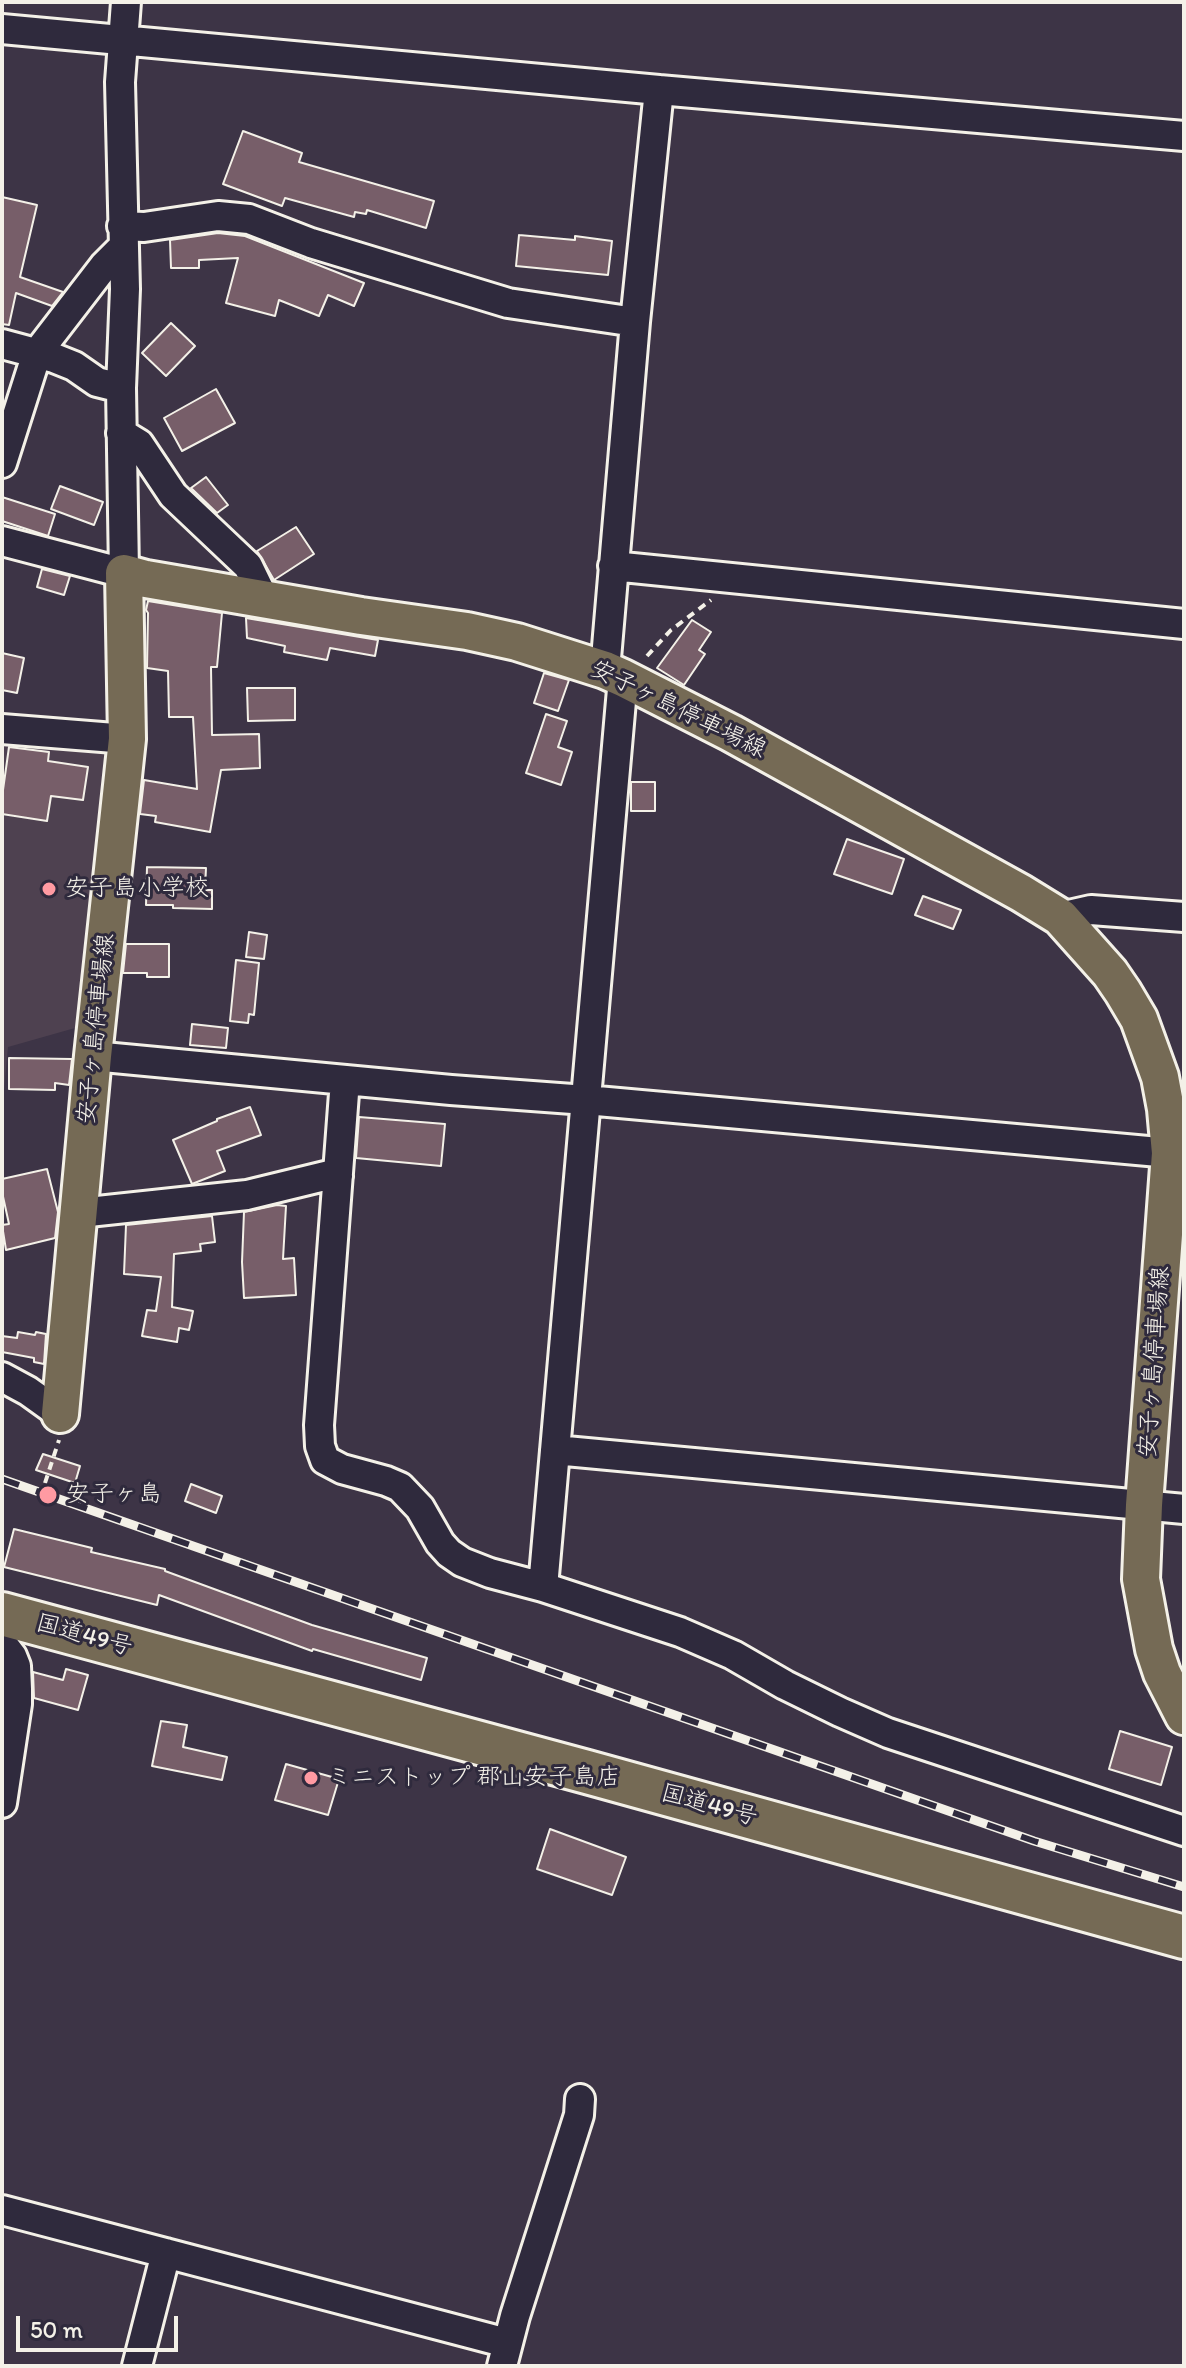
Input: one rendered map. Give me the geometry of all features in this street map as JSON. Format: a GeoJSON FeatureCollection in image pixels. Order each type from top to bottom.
{"type":"FeatureCollection","features":[{"type":"Feature","properties":{"kind":"highway","name":"国道49号"},"geometry":{"type":"LineString","coordinates":[[2,1614],[1184,1937]]}},
{"type":"Feature","properties":{"kind":"main road","name":"安子ヶ島停車場線"},"geometry":{"type":"LineString","coordinates":[[60,1414],[93,1056],[127,739],[124,573],[467,631],[625,668],[1060,917],[1110,973],[1139,1019],[1160,1077],[1170,1153],[1141,1579],[1147,1620],[1162,1673],[1184,1716]]}},
{"type":"Feature","properties":{"kind":"street"},"geometry":{"type":"LineString","coordinates":[[2,541],[124,573],[121,388],[125,289],[120,82],[126,2]]}},
{"type":"Feature","properties":{"kind":"street"},"geometry":{"type":"LineString","coordinates":[[2,29],[1184,136]]}},
{"type":"Feature","properties":{"kind":"street"},"geometry":{"type":"LineString","coordinates":[[543,1587],[625,668],[613,566],[659,90]]}},
{"type":"Feature","properties":{"kind":"street"},"geometry":{"type":"LineString","coordinates":[[2,463],[37,353],[104,266],[123,236],[144,227],[218,216],[249,219],[311,243],[508,303],[635,322]]}},
{"type":"Feature","properties":{"kind":"street"},"geometry":{"type":"LineString","coordinates":[[2,344],[74,366],[97,382],[121,388]]}},
{"type":"Feature","properties":{"kind":"street"},"geometry":{"type":"LineString","coordinates":[[121,433],[139,444],[173,495],[248,566],[264,599]]}},
{"type":"Feature","properties":{"kind":"street"},"geometry":{"type":"LineString","coordinates":[[613,566],[1184,624]]}},
{"type":"Feature","properties":{"kind":"street"},"geometry":{"type":"LineString","coordinates":[[2,729],[127,739]]}},
{"type":"Feature","properties":{"kind":"street"},"geometry":{"type":"LineString","coordinates":[[1060,917],[1091,910],[1184,917]]}},
{"type":"Feature","properties":{"kind":"street"},"geometry":{"type":"LineString","coordinates":[[93,1056],[1170,1153]]}},
{"type":"Feature","properties":{"kind":"street"},"geometry":{"type":"LineString","coordinates":[[345,1080],[319,1425],[320,1446],[325,1460],[342,1469],[400,1487],[420,1508],[440,1543],[462,1562],[680,1632],[733,1655],[799,1692],[888,1733],[1184,1831]]}},
{"type":"Feature","properties":{"kind":"street"},"geometry":{"type":"LineString","coordinates":[[79,1213],[247,1195],[338,1176]]}},
{"type":"Feature","properties":{"kind":"street"},"geometry":{"type":"LineString","coordinates":[[2,1377],[60,1414]]}},
{"type":"Feature","properties":{"kind":"street"},"geometry":{"type":"LineString","coordinates":[[555,1450],[1184,1509]]}},
{"type":"Feature","properties":{"kind":"street"},"geometry":{"type":"LineString","coordinates":[[2,1643],[16,1666],[17,1704],[2,1803]]}},
{"type":"Feature","properties":{"kind":"street"},"geometry":{"type":"LineString","coordinates":[[2,2210],[166,2253],[505,2355],[579,2115],[580,2099]]}},
{"type":"Feature","properties":{"kind":"street"},"geometry":{"type":"LineString","coordinates":[[137,2366],[166,2253]]}},
{"type":"Feature","properties":{"kind":"path"},"geometry":{"type":"LineString","coordinates":[[625,668],[719,596],[726,578]]}},
{"type":"Feature","properties":{"kind":"path"},"geometry":{"type":"LineString","coordinates":[[45,1483],[61,1433],[60,1414]]}},
{"type":"Feature","properties":{"kind":"shaded area","name":"安子島小学校"},"geometry":{"type":"Polygon","coordinates":[[[2,739],[116,750],[75,1028],[8,1047],[2,1111],[2,739]]]}},
{"type":"Feature","properties":{"kind":"building"},"geometry":{"type":"Polygon","coordinates":[[[243,131],[302,153],[299,162],[434,201],[426,228],[367,210],[366,214],[355,212],[354,217],[285,198],[282,206],[223,184],[243,131]]]}},
{"type":"Feature","properties":{"kind":"building"},"geometry":{"type":"Polygon","coordinates":[[[2,197],[37,205],[20,277],[63,292],[52,306],[16,293],[9,325],[2,324],[2,197]]]}},
{"type":"Feature","properties":{"kind":"building"},"geometry":{"type":"Polygon","coordinates":[[[218,233],[245,236],[364,283],[354,306],[328,295],[319,316],[279,300],[275,316],[226,303],[238,258],[199,260],[199,268],[171,268],[170,240],[218,233]]]}},
{"type":"Feature","properties":{"kind":"building"},"geometry":{"type":"Polygon","coordinates":[[[519,235],[575,240],[575,236],[612,241],[608,275],[516,266],[519,235]]]}},
{"type":"Feature","properties":{"kind":"building"},"geometry":{"type":"Polygon","coordinates":[[[171,323],[195,346],[166,376],[142,353],[171,323]]]}},
{"type":"Feature","properties":{"kind":"building"},"geometry":{"type":"Polygon","coordinates":[[[216,389],[235,423],[182,451],[164,418],[216,389]]]}},
{"type":"Feature","properties":{"kind":"building"},"geometry":{"type":"Polygon","coordinates":[[[206,477],[228,505],[217,513],[191,488],[206,477]]]}},
{"type":"Feature","properties":{"kind":"building"},"geometry":{"type":"Polygon","coordinates":[[[60,486],[103,502],[94,525],[51,509],[60,486]]]}},
{"type":"Feature","properties":{"kind":"building"},"geometry":{"type":"Polygon","coordinates":[[[2,497],[55,514],[48,536],[2,521],[2,497]]]}},
{"type":"Feature","properties":{"kind":"building"},"geometry":{"type":"Polygon","coordinates":[[[296,527],[314,554],[274,580],[257,551],[296,527]]]}},
{"type":"Feature","properties":{"kind":"building"},"geometry":{"type":"Polygon","coordinates":[[[42,569],[70,576],[64,595],[37,587],[42,569]]]}},
{"type":"Feature","properties":{"kind":"building"},"geometry":{"type":"Polygon","coordinates":[[[148,601],[222,613],[217,667],[211,667],[212,735],[259,734],[260,768],[221,770],[210,832],[155,822],[156,816],[140,814],[144,780],[197,789],[193,717],[169,717],[168,671],[147,668],[148,601]]]}},
{"type":"Feature","properties":{"kind":"building"},"geometry":{"type":"Polygon","coordinates":[[[246,618],[378,640],[375,656],[330,648],[327,660],[284,652],[285,646],[247,638],[246,618]]]}},
{"type":"Feature","properties":{"kind":"building"},"geometry":{"type":"Polygon","coordinates":[[[692,620],[711,632],[699,650],[705,654],[684,685],[657,668],[692,620]]]}},
{"type":"Feature","properties":{"kind":"building"},"geometry":{"type":"Polygon","coordinates":[[[2,653],[24,658],[17,693],[2,690],[2,653]]]}},
{"type":"Feature","properties":{"kind":"building"},"geometry":{"type":"Polygon","coordinates":[[[544,673],[569,680],[558,711],[534,703],[544,673]]]}},
{"type":"Feature","properties":{"kind":"building"},"geometry":{"type":"Polygon","coordinates":[[[247,688],[295,688],[295,720],[248,721],[247,688]]]}},
{"type":"Feature","properties":{"kind":"building"},"geometry":{"type":"Polygon","coordinates":[[[546,714],[567,721],[558,747],[572,752],[561,785],[526,773],[546,714]]]}},
{"type":"Feature","properties":{"kind":"building"},"geometry":{"type":"Polygon","coordinates":[[[9,747],[49,752],[48,761],[88,767],[83,800],[51,796],[47,821],[2,814],[9,747]]]}},
{"type":"Feature","properties":{"kind":"building"},"geometry":{"type":"Polygon","coordinates":[[[631,782],[655,782],[655,811],[631,811],[631,782]]]}},
{"type":"Feature","properties":{"kind":"building"},"geometry":{"type":"Polygon","coordinates":[[[847,839],[904,859],[892,894],[834,874],[847,839]]]}},
{"type":"Feature","properties":{"kind":"building"},"geometry":{"type":"Polygon","coordinates":[[[147,867],[206,868],[205,890],[212,890],[212,909],[146,905],[147,867]]]}},
{"type":"Feature","properties":{"kind":"building"},"geometry":{"type":"Polygon","coordinates":[[[923,896],[961,910],[953,929],[915,915],[923,896]]]}},
{"type":"Feature","properties":{"kind":"building"},"geometry":{"type":"Polygon","coordinates":[[[249,932],[267,935],[264,959],[246,957],[249,932]]]}},
{"type":"Feature","properties":{"kind":"building"},"geometry":{"type":"Polygon","coordinates":[[[126,944],[169,944],[169,977],[123,973],[126,944]]]}},
{"type":"Feature","properties":{"kind":"building"},"geometry":{"type":"Polygon","coordinates":[[[236,960],[259,963],[254,1015],[249,1014],[248,1023],[230,1021],[236,960]]]}},
{"type":"Feature","properties":{"kind":"building"},"geometry":{"type":"Polygon","coordinates":[[[192,1024],[228,1028],[226,1048],[190,1045],[192,1024]]]}},
{"type":"Feature","properties":{"kind":"building"},"geometry":{"type":"Polygon","coordinates":[[[9,1058],[72,1059],[69,1085],[55,1083],[55,1090],[9,1089],[9,1058]]]}},
{"type":"Feature","properties":{"kind":"building"},"geometry":{"type":"Polygon","coordinates":[[[250,1107],[261,1135],[217,1151],[225,1171],[192,1184],[173,1140],[250,1107]]]}},
{"type":"Feature","properties":{"kind":"building"},"geometry":{"type":"Polygon","coordinates":[[[359,1117],[445,1124],[441,1166],[356,1158],[359,1117]]]}},
{"type":"Feature","properties":{"kind":"building"},"geometry":{"type":"Polygon","coordinates":[[[47,1169],[58,1212],[55,1238],[6,1250],[2,1225],[9,1224],[2,1179],[47,1169]]]}},
{"type":"Feature","properties":{"kind":"building"},"geometry":{"type":"Polygon","coordinates":[[[286,1206],[283,1259],[294,1258],[296,1295],[244,1298],[244,1212],[286,1206]]]}},
{"type":"Feature","properties":{"kind":"building"},"geometry":{"type":"Polygon","coordinates":[[[212,1216],[215,1242],[200,1244],[201,1251],[174,1254],[172,1307],[193,1311],[189,1330],[179,1328],[177,1342],[142,1336],[147,1310],[156,1311],[161,1277],[124,1274],[126,1225],[212,1216]]]}},
{"type":"Feature","properties":{"kind":"building"},"geometry":{"type":"Polygon","coordinates":[[[18,1332],[46,1334],[44,1364],[34,1362],[34,1358],[2,1352],[2,1336],[17,1338],[18,1332]]]}},
{"type":"Feature","properties":{"kind":"building"},"geometry":{"type":"Polygon","coordinates":[[[43,1454],[80,1466],[75,1483],[36,1470],[43,1454]]]}},
{"type":"Feature","properties":{"kind":"building"},"geometry":{"type":"Polygon","coordinates":[[[191,1484],[222,1496],[216,1513],[185,1501],[191,1484]]]}},
{"type":"Feature","properties":{"kind":"building"},"geometry":{"type":"Polygon","coordinates":[[[14,1529],[92,1548],[91,1552],[165,1569],[312,1625],[427,1658],[421,1680],[312,1651],[159,1595],[157,1605],[4,1567],[14,1529]]]}},
{"type":"Feature","properties":{"kind":"building"},"geometry":{"type":"Polygon","coordinates":[[[66,1669],[88,1675],[78,1710],[34,1698],[33,1672],[63,1680],[66,1669]]]}},
{"type":"Feature","properties":{"kind":"building"},"geometry":{"type":"Polygon","coordinates":[[[161,1721],[187,1725],[183,1747],[227,1757],[222,1780],[152,1766],[161,1721]]]}},
{"type":"Feature","properties":{"kind":"building"},"geometry":{"type":"Polygon","coordinates":[[[1120,1731],[1172,1747],[1161,1785],[1109,1769],[1120,1731]]]}},
{"type":"Feature","properties":{"kind":"building"},"geometry":{"type":"Polygon","coordinates":[[[286,1764],[339,1779],[328,1815],[275,1800],[286,1764]]]}},
{"type":"Feature","properties":{"kind":"building"},"geometry":{"type":"Polygon","coordinates":[[[550,1829],[626,1857],[612,1895],[537,1869],[550,1829]]]}},
{"type":"Feature","properties":{"kind":"railway"},"geometry":{"type":"LineString","coordinates":[[2,1479],[1034,1841],[1184,1887]]}},
{"type":"Feature","properties":{"kind":"place","name":"安子島小学校"},"geometry":{"type":"Point","coordinates":[49,889]}},
{"type":"Feature","properties":{"kind":"place","name":"安子ヶ島"},"geometry":{"type":"Point","coordinates":[48,1495]}},
{"type":"Feature","properties":{"kind":"place","name":"ミニストップ 郡山安子島店"},"geometry":{"type":"Point","coordinates":[311,1778]}}]}
